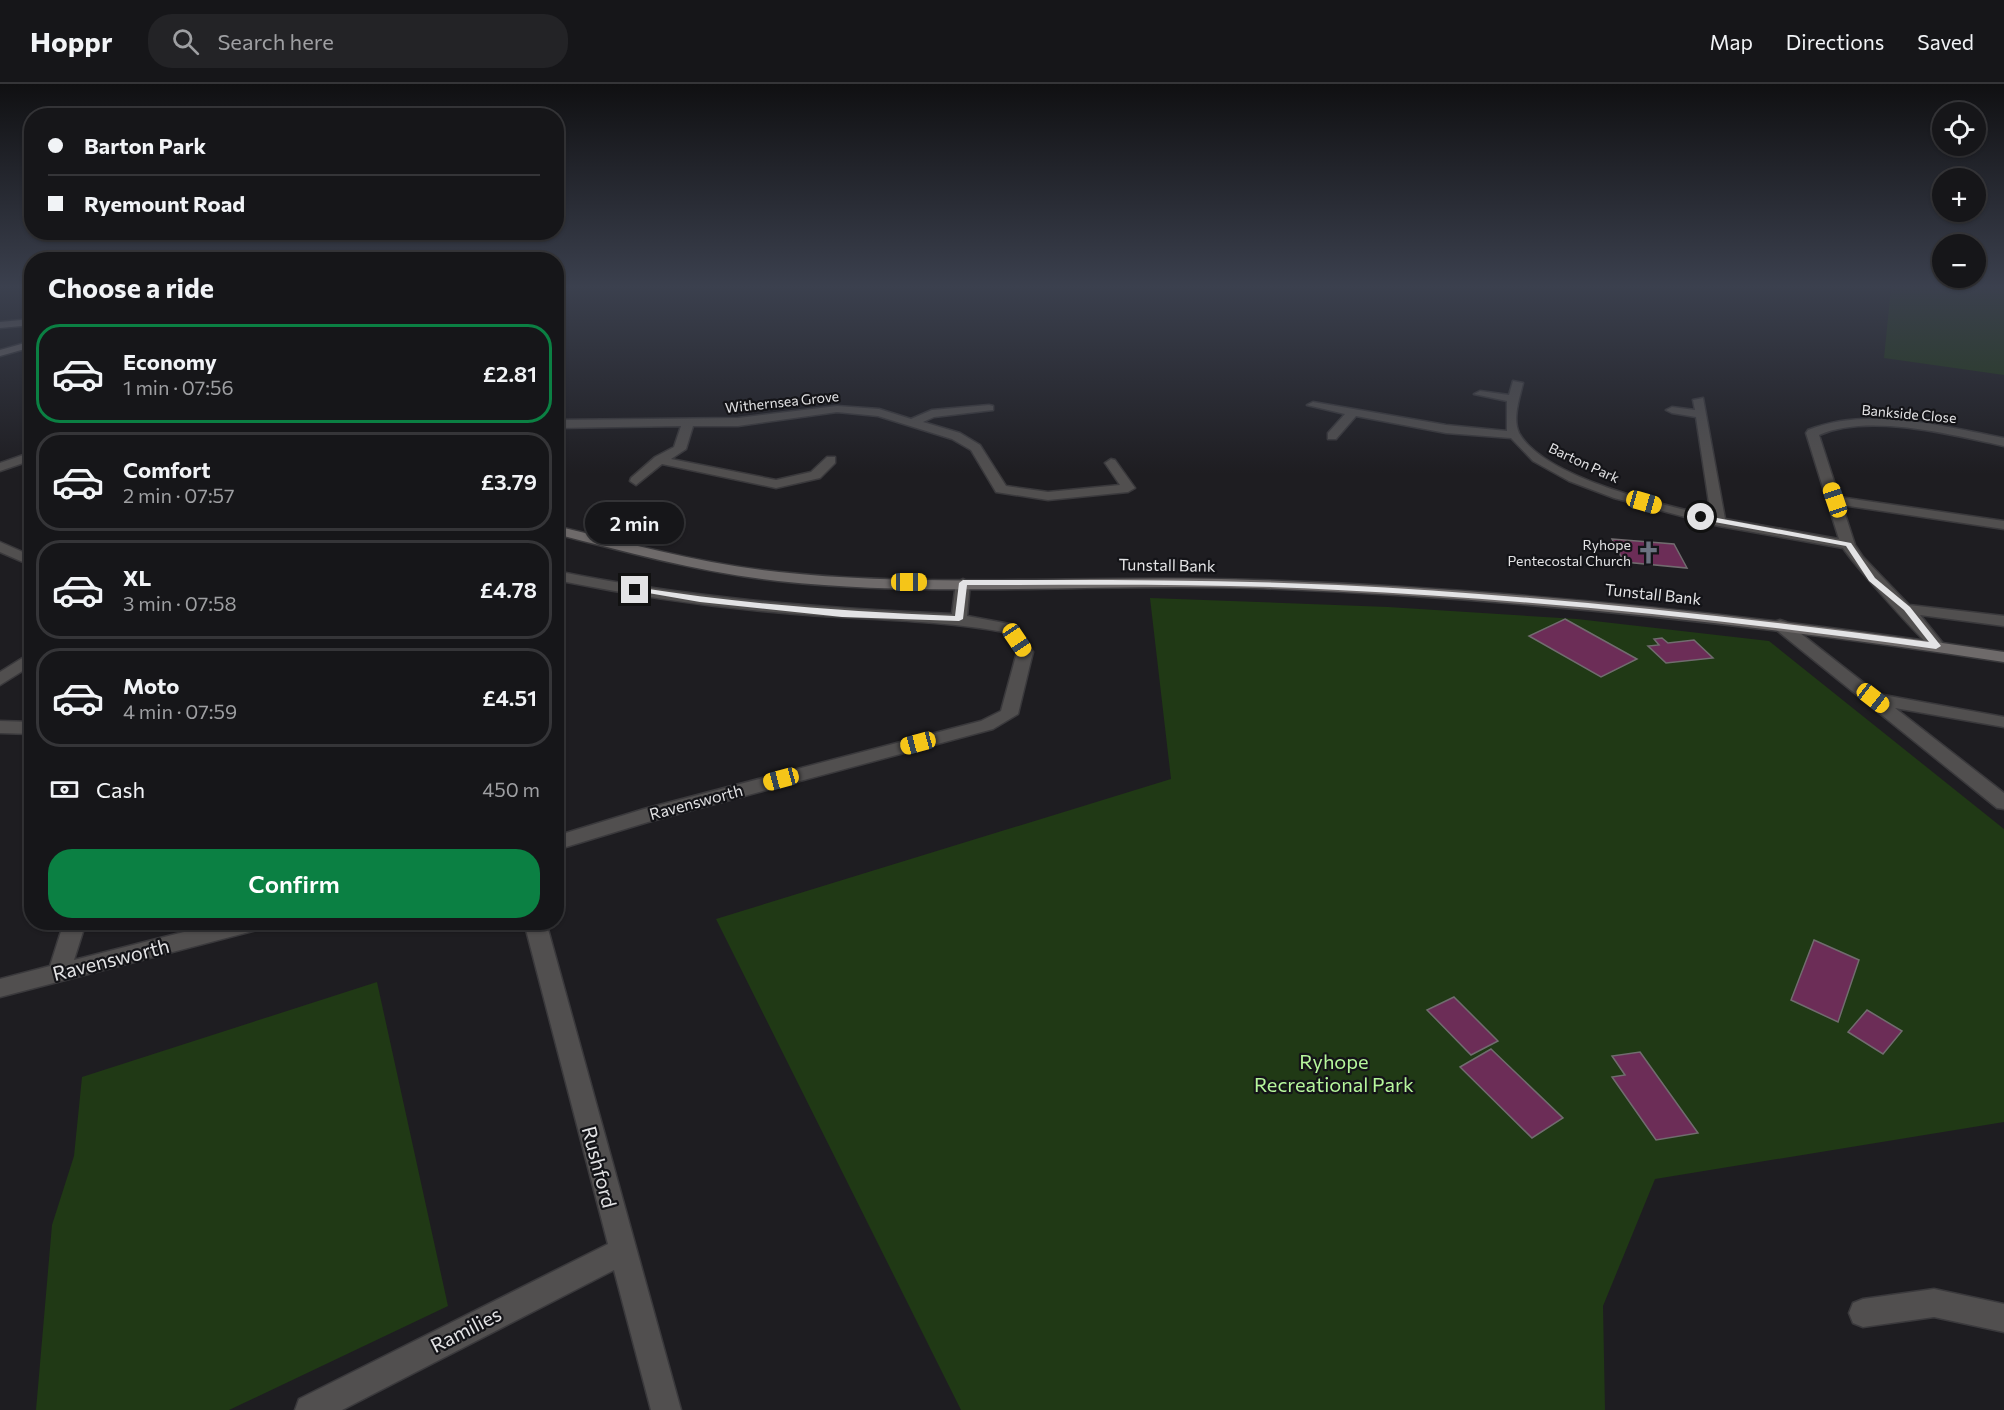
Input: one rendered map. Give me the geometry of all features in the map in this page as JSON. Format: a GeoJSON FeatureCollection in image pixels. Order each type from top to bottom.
{"type":"FeatureCollection","features":[{"type":"Feature","properties":{"kind":"main road"},"geometry":{"type":"LineString","coordinates":[[1,353],[24,354]]}},
{"type":"Feature","properties":{"kind":"main road","name":"Tunstall Bank"},"geometry":{"type":"LineString","coordinates":[[564,532],[717,567],[806,579],[1339,587],[1614,608],[1780,625],[2004,657]]}},
{"type":"Feature","properties":{"kind":"street"},"geometry":{"type":"LineString","coordinates":[[1313,405],[1446,429],[1513,435],[1511,414],[1517,383]]}},
{"type":"Feature","properties":{"kind":"street"},"geometry":{"type":"LineString","coordinates":[[1480,393],[1514,399]]}},
{"type":"Feature","properties":{"kind":"street"},"geometry":{"type":"LineString","coordinates":[[1699,400],[1719,522]]}},
{"type":"Feature","properties":{"kind":"street"},"geometry":{"type":"LineString","coordinates":[[914,422],[932,414],[989,408]]}},
{"type":"Feature","properties":{"kind":"street","name":"Withernsea Grove"},"geometry":{"type":"LineString","coordinates":[[564,424],[738,422],[837,409],[879,413],[956,436],[976,448],[1001,489],[1024,496],[1052,497],[1128,488],[1111,463]]}},
{"type":"Feature","properties":{"kind":"street"},"geometry":{"type":"LineString","coordinates":[[1672,410],[1701,414]]}},
{"type":"Feature","properties":{"kind":"street"},"geometry":{"type":"LineString","coordinates":[[1332,436],[1352,413]]}},
{"type":"Feature","properties":{"kind":"street"},"geometry":{"type":"LineString","coordinates":[[636,481],[659,460],[680,449],[688,424]]}},
{"type":"Feature","properties":{"kind":"street","name":"Bankside Close"},"geometry":{"type":"LineString","coordinates":[[1835,500],[1812,433],[1821,427],[1841,424],[1878,424],[1916,427],[2004,442]]}},
{"type":"Feature","properties":{"kind":"street","name":"Barton Park"},"geometry":{"type":"LineString","coordinates":[[1513,435],[1536,457],[1604,491],[1719,522],[1848,545]]}},
{"type":"Feature","properties":{"kind":"street"},"geometry":{"type":"LineString","coordinates":[[0,467],[24,459]]}},
{"type":"Feature","properties":{"kind":"street"},"geometry":{"type":"LineString","coordinates":[[659,460],[776,484],[816,475],[831,460]]}},
{"type":"Feature","properties":{"kind":"street"},"geometry":{"type":"LineString","coordinates":[[1936,646],[1907,609],[1872,579],[1848,545],[1835,500],[2004,525]]}},
{"type":"Feature","properties":{"kind":"street"},"geometry":{"type":"LineString","coordinates":[[0,546],[24,558]]}},
{"type":"Feature","properties":{"kind":"street","name":"Ravensworth"},"geometry":{"type":"LineString","coordinates":[[564,576],[700,600],[842,614],[959,619],[1009,628],[1025,652],[1009,714],[987,725],[644,816],[564,841]]}},
{"type":"Feature","properties":{"kind":"street"},"geometry":{"type":"LineString","coordinates":[[959,619],[963,583]]}},
{"type":"Feature","properties":{"kind":"street"},"geometry":{"type":"LineString","coordinates":[[1907,609],[2004,621]]}},
{"type":"Feature","properties":{"kind":"street"},"geometry":{"type":"LineString","coordinates":[[1780,625],[2004,803]]}},
{"type":"Feature","properties":{"kind":"street"},"geometry":{"type":"LineString","coordinates":[[0,680],[24,663]]}},
{"type":"Feature","properties":{"kind":"street"},"geometry":{"type":"LineString","coordinates":[[1873,698],[2004,722]]}},
{"type":"Feature","properties":{"kind":"street"},"geometry":{"type":"LineString","coordinates":[[0,728],[24,728]]}},
{"type":"Feature","properties":{"kind":"street"},"geometry":{"type":"LineString","coordinates":[[1982,785],[2004,789]]}},
{"type":"Feature","properties":{"kind":"street"},"geometry":{"type":"LineString","coordinates":[[59,973],[72,930]]}},
{"type":"Feature","properties":{"kind":"street","name":"Ravensworth"},"geometry":{"type":"LineString","coordinates":[[0,988],[226,930]]}},
{"type":"Feature","properties":{"kind":"street","name":"Rushford"},"geometry":{"type":"LineString","coordinates":[[537,930],[666,1410]]}},
{"type":"Feature","properties":{"kind":"street","name":"Ramilies"},"geometry":{"type":"LineString","coordinates":[[310,1410],[622,1251]]}},
{"type":"Feature","properties":{"kind":"street"},"geometry":{"type":"LineString","coordinates":[[1863,1313],[1934,1303],[2004,1318]]}},
{"type":"Feature","properties":{"kind":"green space"},"geometry":{"type":"Polygon","coordinates":[[[1885,350],[2004,350],[2004,375],[1884,358],[1885,350]]]}},
{"type":"Feature","properties":{"kind":"green space","name":"Ryhope Recreational Park"},"geometry":{"type":"Polygon","coordinates":[[[1150,598],[1388,607],[1577,619],[1769,641],[2004,829],[2004,1122],[1655,1179],[1603,1306],[1605,1410],[961,1410],[716,919],[1171,779],[1150,598]]]}},
{"type":"Feature","properties":{"kind":"green space"},"geometry":{"type":"Polygon","coordinates":[[[377,982],[448,1306],[229,1410],[36,1410],[52,1225],[74,1156],[82,1077],[377,982]]]}},
{"type":"Feature","properties":{"kind":"building","name":"Ryhope Pentecostal Church"},"geometry":{"type":"Polygon","coordinates":[[[1612,539],[1674,544],[1687,568],[1624,562],[1612,539]]]}},
{"type":"Feature","properties":{"kind":"building"},"geometry":{"type":"Polygon","coordinates":[[[1565,619],[1637,659],[1601,677],[1529,636],[1565,619]]]}},
{"type":"Feature","properties":{"kind":"building"},"geometry":{"type":"Polygon","coordinates":[[[1662,638],[1668,643],[1694,640],[1713,658],[1666,663],[1648,646],[1659,645],[1654,639],[1662,638]]]}},
{"type":"Feature","properties":{"kind":"building"},"geometry":{"type":"Polygon","coordinates":[[[1814,940],[1859,960],[1838,1022],[1791,1000],[1814,940]]]}},
{"type":"Feature","properties":{"kind":"building"},"geometry":{"type":"Polygon","coordinates":[[[1454,997],[1498,1041],[1471,1055],[1427,1010],[1454,997]]]}},
{"type":"Feature","properties":{"kind":"building"},"geometry":{"type":"Polygon","coordinates":[[[1867,1010],[1902,1031],[1883,1054],[1848,1032],[1867,1010]]]}},
{"type":"Feature","properties":{"kind":"building"},"geometry":{"type":"Polygon","coordinates":[[[1491,1049],[1563,1118],[1532,1138],[1460,1067],[1491,1049]]]}},
{"type":"Feature","properties":{"kind":"building"},"geometry":{"type":"Polygon","coordinates":[[[1640,1052],[1698,1133],[1656,1140],[1612,1077],[1625,1075],[1612,1056],[1640,1052]]]}},
{"type":"Feature","properties":{"kind":"place","name":"Ryhope Pentecostal Church"},"geometry":{"type":"Point","coordinates":[1649,553]}},
{"type":"Feature","properties":{"kind":"route"},"geometry":{"type":"LineString","coordinates":[[635,590],[700,600],[842,614],[959,619],[963,583],[1093,582],[1339,587],[1614,608],[1800,627],[1936,646],[1924,627],[1907,609],[1872,579],[1848,545],[1701,517]]}}]}
